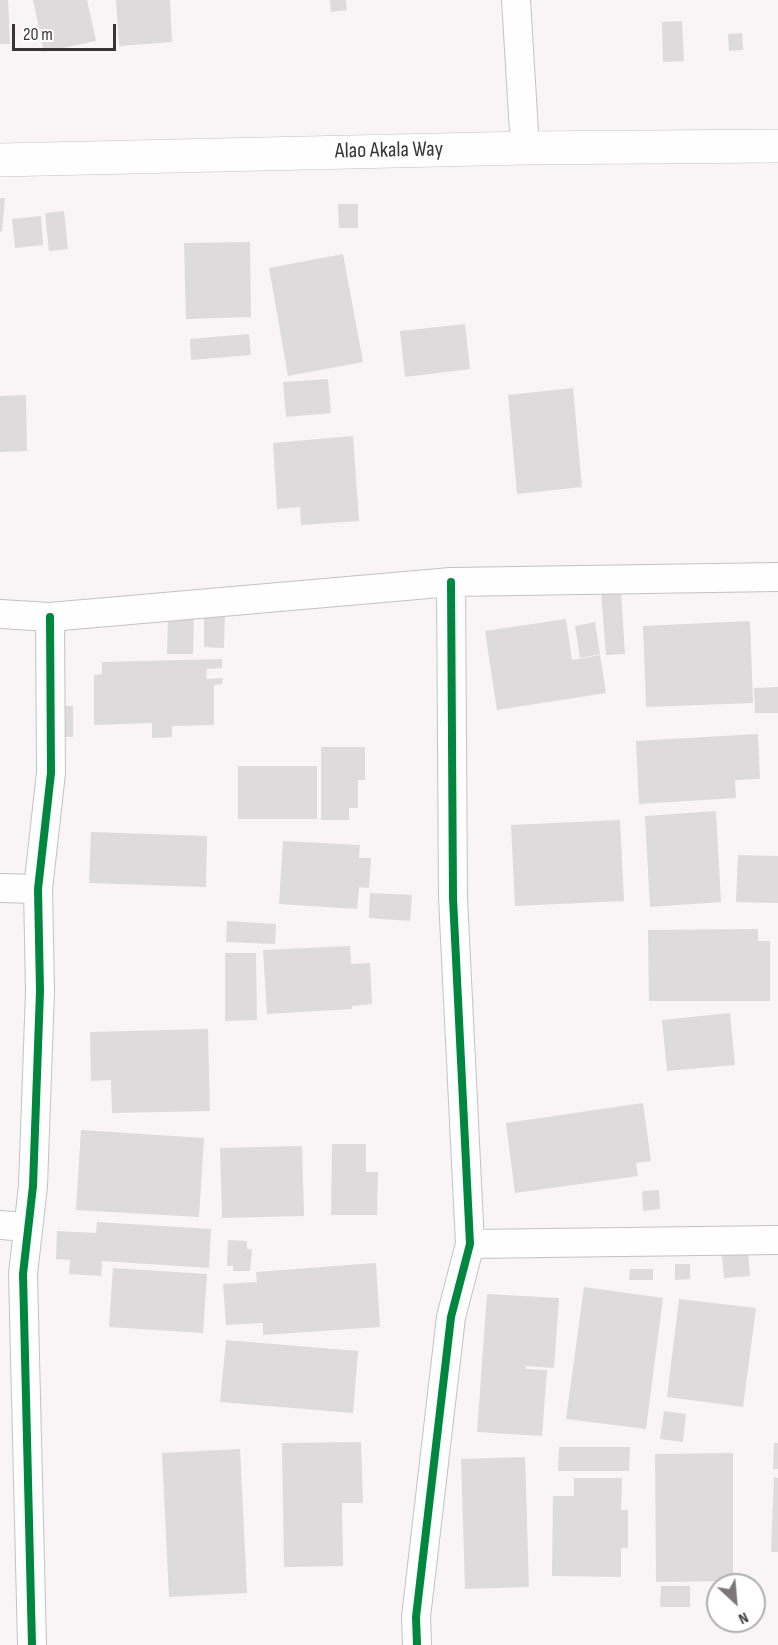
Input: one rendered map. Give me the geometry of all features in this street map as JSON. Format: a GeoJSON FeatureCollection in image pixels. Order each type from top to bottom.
{"type":"FeatureCollection","features":[{"type":"Feature","properties":{"kind":"street"},"geometry":{"type":"LineString","coordinates":[[516,0],[525,148]]}},
{"type":"Feature","properties":{"kind":"street","name":"Alao Akala Way"},"geometry":{"type":"LineString","coordinates":[[0,160],[525,148],[778,146]]}},
{"type":"Feature","properties":{"kind":"street"},"geometry":{"type":"LineString","coordinates":[[0,614],[50,617],[450,582],[778,577]]}},
{"type":"Feature","properties":{"kind":"street"},"geometry":{"type":"LineString","coordinates":[[417,1645],[416,1617],[451,1317],[470,1244],[453,898],[450,582]]}},
{"type":"Feature","properties":{"kind":"street"},"geometry":{"type":"LineString","coordinates":[[32,1645],[23,1274],[13,1226],[33,1185],[40,1014],[38,889],[51,773],[50,617]]}},
{"type":"Feature","properties":{"kind":"street"},"geometry":{"type":"LineString","coordinates":[[0,888],[38,889]]}},
{"type":"Feature","properties":{"kind":"street"},"geometry":{"type":"LineString","coordinates":[[470,1244],[778,1240]]}},
{"type":"Feature","properties":{"kind":"building"},"geometry":{"type":"Polygon","coordinates":[[[0,0],[8,0],[10,44],[0,44],[0,0]]]}},
{"type":"Feature","properties":{"kind":"building"},"geometry":{"type":"Polygon","coordinates":[[[33,0],[87,0],[96,41],[44,52],[33,0]]]}},
{"type":"Feature","properties":{"kind":"building"},"geometry":{"type":"Polygon","coordinates":[[[116,0],[170,0],[172,42],[119,46],[116,0]]]}},
{"type":"Feature","properties":{"kind":"building"},"geometry":{"type":"Polygon","coordinates":[[[330,0],[346,0],[347,10],[331,12],[330,0]]]}},
{"type":"Feature","properties":{"kind":"building"},"geometry":{"type":"Polygon","coordinates":[[[682,21],[684,61],[663,62],[662,22],[682,21]]]}},
{"type":"Feature","properties":{"kind":"building"},"geometry":{"type":"Polygon","coordinates":[[[742,33],[743,50],[729,51],[728,34],[742,33]]]}},
{"type":"Feature","properties":{"kind":"building"},"geometry":{"type":"Polygon","coordinates":[[[0,198],[5,198],[2,232],[0,231],[0,198]]]}},
{"type":"Feature","properties":{"kind":"building"},"geometry":{"type":"Polygon","coordinates":[[[338,204],[358,204],[358,228],[339,228],[338,204]]]}},
{"type":"Feature","properties":{"kind":"building"},"geometry":{"type":"Polygon","coordinates":[[[64,211],[68,249],[49,251],[45,213],[64,211]]]}},
{"type":"Feature","properties":{"kind":"building"},"geometry":{"type":"Polygon","coordinates":[[[41,216],[43,245],[15,248],[12,219],[41,216]]]}},
{"type":"Feature","properties":{"kind":"building"},"geometry":{"type":"Polygon","coordinates":[[[250,242],[251,317],[186,319],[184,243],[250,242]]]}},
{"type":"Feature","properties":{"kind":"building"},"geometry":{"type":"Polygon","coordinates":[[[343,254],[363,362],[288,376],[269,268],[343,254]]]}},
{"type":"Feature","properties":{"kind":"building"},"geometry":{"type":"Polygon","coordinates":[[[465,324],[470,369],[405,377],[400,331],[465,324]]]}},
{"type":"Feature","properties":{"kind":"building"},"geometry":{"type":"Polygon","coordinates":[[[249,334],[251,355],[191,360],[190,339],[249,334]]]}},
{"type":"Feature","properties":{"kind":"building"},"geometry":{"type":"Polygon","coordinates":[[[328,379],[331,413],[286,417],[283,382],[328,379]]]}},
{"type":"Feature","properties":{"kind":"building"},"geometry":{"type":"Polygon","coordinates":[[[573,388],[582,487],[517,494],[508,395],[573,388]]]}},
{"type":"Feature","properties":{"kind":"building"},"geometry":{"type":"Polygon","coordinates":[[[26,395],[27,451],[0,452],[0,396],[26,395]]]}},
{"type":"Feature","properties":{"kind":"building"},"geometry":{"type":"Polygon","coordinates":[[[353,436],[359,521],[301,525],[300,507],[277,509],[273,443],[353,436]]]}},
{"type":"Feature","properties":{"kind":"building"},"geometry":{"type":"Polygon","coordinates":[[[621,590],[625,654],[606,655],[601,592],[621,590]]]}},
{"type":"Feature","properties":{"kind":"building"},"geometry":{"type":"Polygon","coordinates":[[[204,610],[225,611],[224,648],[204,647],[204,610]]]}},
{"type":"Feature","properties":{"kind":"building"},"geometry":{"type":"Polygon","coordinates":[[[168,616],[194,616],[193,654],[167,654],[168,616]]]}},
{"type":"Feature","properties":{"kind":"building"},"geometry":{"type":"Polygon","coordinates":[[[566,619],[572,660],[600,655],[606,693],[497,710],[485,631],[566,619]]]}},
{"type":"Feature","properties":{"kind":"building"},"geometry":{"type":"Polygon","coordinates":[[[750,621],[753,703],[646,707],[643,626],[750,621]]]}},
{"type":"Feature","properties":{"kind":"building"},"geometry":{"type":"Polygon","coordinates":[[[595,622],[600,654],[580,658],[575,626],[595,622]]]}},
{"type":"Feature","properties":{"kind":"building"},"geometry":{"type":"Polygon","coordinates":[[[222,659],[222,668],[207,669],[206,679],[223,678],[222,684],[214,685],[214,725],[172,726],[172,737],[152,738],[152,723],[94,725],[94,675],[102,674],[102,662],[222,659]]]}},
{"type":"Feature","properties":{"kind":"building"},"geometry":{"type":"Polygon","coordinates":[[[778,687],[778,713],[755,713],[754,688],[778,687]]]}},
{"type":"Feature","properties":{"kind":"building"},"geometry":{"type":"Polygon","coordinates":[[[55,706],[73,706],[73,737],[55,737],[55,706]]]}},
{"type":"Feature","properties":{"kind":"building"},"geometry":{"type":"Polygon","coordinates":[[[758,734],[760,779],[735,780],[736,798],[639,804],[636,741],[758,734]]]}},
{"type":"Feature","properties":{"kind":"building"},"geometry":{"type":"Polygon","coordinates":[[[321,747],[365,747],[365,780],[358,780],[358,808],[349,808],[349,820],[321,820],[321,747]]]}},
{"type":"Feature","properties":{"kind":"building"},"geometry":{"type":"Polygon","coordinates":[[[238,766],[317,766],[317,819],[238,819],[238,766]]]}},
{"type":"Feature","properties":{"kind":"building"},"geometry":{"type":"Polygon","coordinates":[[[716,811],[721,902],[650,907],[645,816],[716,811]]]}},
{"type":"Feature","properties":{"kind":"building"},"geometry":{"type":"Polygon","coordinates":[[[620,820],[624,901],[515,906],[511,825],[620,820]]]}},
{"type":"Feature","properties":{"kind":"building"},"geometry":{"type":"Polygon","coordinates":[[[91,832],[207,836],[206,887],[89,883],[91,832]]]}},
{"type":"Feature","properties":{"kind":"building"},"geometry":{"type":"Polygon","coordinates":[[[283,841],[360,845],[359,858],[371,858],[369,888],[359,887],[357,909],[279,904],[283,841]]]}},
{"type":"Feature","properties":{"kind":"building"},"geometry":{"type":"Polygon","coordinates":[[[738,855],[778,856],[778,903],[736,902],[738,855]]]}},
{"type":"Feature","properties":{"kind":"building"},"geometry":{"type":"Polygon","coordinates":[[[370,893],[412,895],[410,921],[369,918],[370,893]]]}},
{"type":"Feature","properties":{"kind":"building"},"geometry":{"type":"Polygon","coordinates":[[[227,921],[276,924],[275,944],[226,942],[227,921]]]}},
{"type":"Feature","properties":{"kind":"building"},"geometry":{"type":"Polygon","coordinates":[[[758,929],[758,941],[770,941],[770,1001],[649,1001],[648,930],[758,929]]]}},
{"type":"Feature","properties":{"kind":"building"},"geometry":{"type":"Polygon","coordinates":[[[350,946],[351,964],[370,963],[372,1004],[352,1006],[352,1009],[267,1014],[263,950],[350,946]]]}},
{"type":"Feature","properties":{"kind":"building"},"geometry":{"type":"Polygon","coordinates":[[[225,953],[256,953],[257,1020],[225,1021],[225,953]]]}},
{"type":"Feature","properties":{"kind":"building"},"geometry":{"type":"Polygon","coordinates":[[[730,1013],[735,1065],[667,1071],[662,1020],[730,1013]]]}},
{"type":"Feature","properties":{"kind":"building"},"geometry":{"type":"Polygon","coordinates":[[[208,1029],[210,1111],[112,1113],[111,1080],[91,1081],[90,1032],[208,1029]]]}},
{"type":"Feature","properties":{"kind":"building"},"geometry":{"type":"Polygon","coordinates":[[[643,1103],[651,1161],[636,1163],[638,1176],[515,1193],[506,1123],[643,1103]]]}},
{"type":"Feature","properties":{"kind":"building"},"geometry":{"type":"Polygon","coordinates":[[[81,1130],[204,1138],[199,1217],[76,1210],[81,1130]]]}},
{"type":"Feature","properties":{"kind":"building"},"geometry":{"type":"Polygon","coordinates":[[[332,1144],[366,1144],[366,1172],[378,1172],[377,1215],[331,1215],[332,1144]]]}},
{"type":"Feature","properties":{"kind":"building"},"geometry":{"type":"Polygon","coordinates":[[[302,1146],[304,1216],[222,1218],[220,1148],[302,1146]]]}},
{"type":"Feature","properties":{"kind":"building"},"geometry":{"type":"Polygon","coordinates":[[[659,1190],[660,1209],[643,1211],[642,1191],[659,1190]]]}},
{"type":"Feature","properties":{"kind":"building"},"geometry":{"type":"Polygon","coordinates":[[[97,1222],[211,1229],[209,1268],[102,1261],[101,1276],[69,1274],[70,1260],[56,1259],[57,1231],[96,1233],[97,1222]]]}},
{"type":"Feature","properties":{"kind":"building"},"geometry":{"type":"Polygon","coordinates":[[[228,1240],[247,1241],[247,1249],[252,1249],[250,1271],[233,1271],[233,1266],[227,1266],[228,1240]]]}},
{"type":"Feature","properties":{"kind":"building"},"geometry":{"type":"Polygon","coordinates":[[[748,1252],[750,1276],[724,1278],[722,1254],[748,1252]]]}},
{"type":"Feature","properties":{"kind":"building"},"geometry":{"type":"Polygon","coordinates":[[[376,1263],[380,1327],[263,1335],[263,1323],[226,1325],[223,1284],[257,1282],[256,1272],[376,1263]]]}},
{"type":"Feature","properties":{"kind":"building"},"geometry":{"type":"Polygon","coordinates":[[[675,1264],[690,1264],[690,1279],[675,1280],[675,1264]]]}},
{"type":"Feature","properties":{"kind":"building"},"geometry":{"type":"Polygon","coordinates":[[[113,1268],[207,1274],[203,1333],[109,1327],[113,1268]]]}},
{"type":"Feature","properties":{"kind":"building"},"geometry":{"type":"Polygon","coordinates":[[[630,1269],[653,1269],[653,1280],[629,1280],[630,1269]]]}},
{"type":"Feature","properties":{"kind":"building"},"geometry":{"type":"Polygon","coordinates":[[[584,1287],[663,1298],[646,1429],[566,1419],[584,1287]]]}},
{"type":"Feature","properties":{"kind":"building"},"geometry":{"type":"Polygon","coordinates":[[[487,1294],[559,1298],[554,1368],[526,1366],[526,1369],[547,1370],[542,1436],[477,1432],[487,1294]]]}},
{"type":"Feature","properties":{"kind":"building"},"geometry":{"type":"Polygon","coordinates":[[[679,1299],[756,1308],[743,1407],[667,1397],[679,1299]]]}},
{"type":"Feature","properties":{"kind":"building"},"geometry":{"type":"Polygon","coordinates":[[[226,1340],[358,1351],[353,1413],[220,1402],[226,1340]]]}},
{"type":"Feature","properties":{"kind":"building"},"geometry":{"type":"Polygon","coordinates":[[[664,1411],[686,1414],[683,1442],[660,1439],[664,1411]]]}},
{"type":"Feature","properties":{"kind":"building"},"geometry":{"type":"Polygon","coordinates":[[[361,1442],[363,1503],[342,1503],[343,1566],[284,1567],[282,1443],[361,1442]]]}},
{"type":"Feature","properties":{"kind":"building"},"geometry":{"type":"Polygon","coordinates":[[[774,1443],[778,1443],[778,1469],[773,1469],[774,1443]]]}},
{"type":"Feature","properties":{"kind":"building"},"geometry":{"type":"Polygon","coordinates":[[[559,1447],[630,1447],[629,1471],[558,1471],[559,1447]]]}},
{"type":"Feature","properties":{"kind":"building"},"geometry":{"type":"Polygon","coordinates":[[[240,1449],[247,1593],[169,1597],[162,1453],[240,1449]]]}},
{"type":"Feature","properties":{"kind":"building"},"geometry":{"type":"Polygon","coordinates":[[[733,1453],[733,1573],[706,1573],[706,1581],[656,1582],[655,1454],[733,1453]]]}},
{"type":"Feature","properties":{"kind":"building"},"geometry":{"type":"Polygon","coordinates":[[[525,1457],[529,1587],[465,1589],[461,1459],[525,1457]]]}},
{"type":"Feature","properties":{"kind":"building"},"geometry":{"type":"Polygon","coordinates":[[[774,1477],[778,1478],[778,1552],[771,1552],[774,1477]]]}},
{"type":"Feature","properties":{"kind":"building"},"geometry":{"type":"Polygon","coordinates":[[[574,1478],[622,1478],[621,1510],[628,1510],[628,1548],[621,1548],[621,1577],[552,1576],[553,1496],[574,1496],[574,1478]]]}},
{"type":"Feature","properties":{"kind":"building"},"geometry":{"type":"Polygon","coordinates":[[[661,1586],[690,1586],[690,1607],[660,1607],[661,1586]]]}},
{"type":"Feature","properties":{"kind":"cycle path"},"geometry":{"type":"LineString","coordinates":[[417,1645],[416,1617],[451,1317],[470,1244],[453,898],[451,582]]}},
{"type":"Feature","properties":{"kind":"cycle path"},"geometry":{"type":"LineString","coordinates":[[32,1645],[23,1274],[33,1186],[40,991],[38,889],[51,773],[50,617]]}}]}
